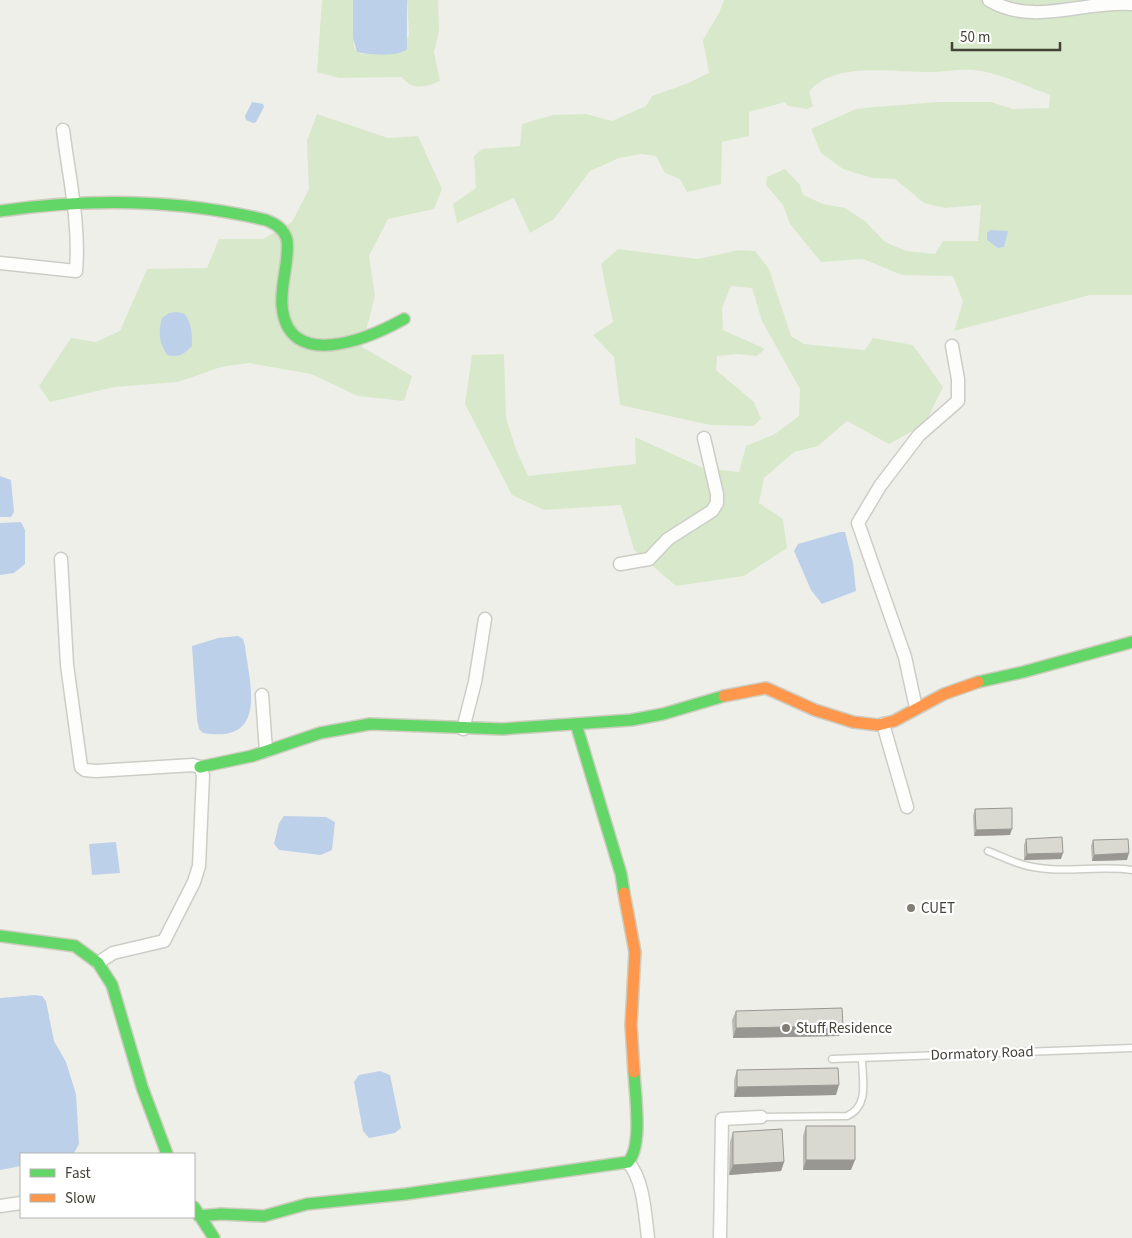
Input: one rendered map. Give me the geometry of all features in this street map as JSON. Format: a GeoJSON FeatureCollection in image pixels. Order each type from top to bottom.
{"type":"FeatureCollection","features":[{"type":"Feature","properties":{"kind":"street"},"geometry":{"type":"LineString","coordinates":[[988,0],[1000,6],[1023,12],[1109,2],[1132,4]]}},
{"type":"Feature","properties":{"kind":"street"},"geometry":{"type":"LineString","coordinates":[[0,263],[76,271],[78,249],[75,204],[70,187],[63,130]]}},
{"type":"Feature","properties":{"kind":"street"},"geometry":{"type":"LineString","coordinates":[[0,211],[121,202],[210,208],[274,224],[284,233],[287,240],[288,253],[282,275],[284,324],[302,343],[311,346],[337,344],[377,332],[404,319]]}},
{"type":"Feature","properties":{"kind":"street"},"geometry":{"type":"LineString","coordinates":[[916,708],[905,657],[858,523],[880,486],[919,435],[958,401],[958,379],[952,346]]}},
{"type":"Feature","properties":{"kind":"street"},"geometry":{"type":"LineString","coordinates":[[620,564],[649,559],[668,539],[712,511],[717,503],[717,494],[704,438]]}},
{"type":"Feature","properties":{"kind":"street"},"geometry":{"type":"LineString","coordinates":[[61,559],[67,665],[80,767],[85,770],[96,771],[193,765],[200,767],[252,756],[320,733],[370,724],[463,729],[631,720],[663,714],[714,698],[766,688],[815,710],[853,722],[883,724],[894,721],[944,694],[977,682],[1132,642]]}},
{"type":"Feature","properties":{"kind":"street"},"geometry":{"type":"LineString","coordinates":[[463,729],[475,682],[485,619]]}},
{"type":"Feature","properties":{"kind":"street"},"geometry":{"type":"LineString","coordinates":[[262,694],[266,751]]}},
{"type":"Feature","properties":{"kind":"street"},"geometry":{"type":"LineString","coordinates":[[197,1212],[264,1216],[307,1204],[406,1194],[628,1162],[634,1156],[637,1122],[631,1025],[635,952],[621,874],[576,724]]}},
{"type":"Feature","properties":{"kind":"street"},"geometry":{"type":"LineString","coordinates":[[883,724],[907,807]]}},
{"type":"Feature","properties":{"kind":"street"},"geometry":{"type":"LineString","coordinates":[[98,963],[112,952],[164,941],[194,882],[199,866],[203,775],[200,767]]}},
{"type":"Feature","properties":{"kind":"street"},"geometry":{"type":"LineString","coordinates":[[0,936],[75,946],[98,963],[112,985],[142,1087],[166,1153]]}},
{"type":"Feature","properties":{"kind":"street"},"geometry":{"type":"LineString","coordinates":[[720,1238],[722,1119],[761,1117]]}},
{"type":"Feature","properties":{"kind":"street"},"geometry":{"type":"LineString","coordinates":[[628,1162],[634,1168],[640,1189],[648,1238]]}},
{"type":"Feature","properties":{"kind":"street"},"geometry":{"type":"LineString","coordinates":[[0,1206],[20,1203]]}},
{"type":"Feature","properties":{"kind":"street"},"geometry":{"type":"LineString","coordinates":[[197,1212],[214,1238]]}},
{"type":"Feature","properties":{"kind":"lane"},"geometry":{"type":"LineString","coordinates":[[988,851],[1027,866],[1053,870],[1114,868],[1132,870]]}},
{"type":"Feature","properties":{"kind":"lane","name":"Dormatory Road"},"geometry":{"type":"LineString","coordinates":[[832,1059],[1132,1048]]}},
{"type":"Feature","properties":{"kind":"lane"},"geometry":{"type":"LineString","coordinates":[[761,1117],[847,1116],[857,1112],[862,1103],[862,1058]]}},
{"type":"Feature","properties":{"kind":"green space"},"geometry":{"type":"Polygon","coordinates":[[[322,0],[353,0],[354,47],[357,52],[362,54],[403,52],[409,34],[407,0],[438,0],[439,32],[434,52],[440,81],[430,85],[415,86],[402,77],[339,78],[317,72],[322,0]]]}},
{"type":"Feature","properties":{"kind":"green space"},"geometry":{"type":"Polygon","coordinates":[[[724,0],[1132,0],[1132,295],[1090,295],[954,331],[963,302],[953,276],[902,275],[863,259],[821,262],[790,224],[783,205],[766,185],[767,177],[785,169],[800,185],[803,195],[823,204],[845,208],[865,221],[885,242],[906,251],[935,254],[943,241],[978,241],[981,205],[945,208],[924,203],[895,179],[872,178],[843,169],[821,153],[811,129],[856,109],[874,107],[940,102],[991,102],[1013,109],[1049,108],[1050,95],[998,75],[975,70],[932,72],[866,70],[849,72],[820,82],[809,92],[813,106],[807,109],[788,106],[785,102],[749,112],[749,136],[722,142],[721,184],[687,192],[680,179],[665,173],[656,156],[641,154],[619,158],[590,171],[554,219],[530,233],[514,198],[457,223],[453,204],[476,188],[474,156],[482,149],[520,146],[522,124],[553,115],[586,114],[612,121],[646,106],[652,96],[686,84],[709,73],[703,40],[719,13],[724,0]]]}},
{"type":"Feature","properties":{"kind":"green space"},"geometry":{"type":"Polygon","coordinates":[[[317,114],[388,138],[418,136],[442,189],[434,209],[388,219],[369,256],[375,296],[362,347],[412,376],[404,401],[358,396],[311,374],[249,363],[221,367],[178,382],[114,387],[50,402],[39,386],[71,338],[96,342],[120,331],[147,269],[207,268],[219,239],[263,239],[292,222],[309,189],[307,141],[317,114]]]}},
{"type":"Feature","properties":{"kind":"green space"},"geometry":{"type":"Polygon","coordinates":[[[618,249],[698,259],[739,250],[755,251],[769,269],[791,336],[804,344],[865,350],[873,338],[913,345],[943,387],[925,424],[889,444],[847,421],[818,446],[794,452],[764,478],[759,503],[783,519],[787,548],[744,576],[676,586],[634,550],[621,505],[544,510],[512,495],[465,404],[472,355],[504,354],[506,418],[516,449],[528,476],[636,464],[635,437],[703,468],[739,472],[746,446],[775,434],[799,416],[800,389],[762,321],[752,288],[731,286],[722,308],[723,330],[765,349],[757,356],[738,354],[717,356],[716,370],[754,402],[761,419],[753,426],[710,425],[620,405],[614,357],[593,335],[613,322],[601,264],[618,249]]]}},
{"type":"Feature","properties":{"kind":"water"},"geometry":{"type":"Polygon","coordinates":[[[353,0],[407,0],[407,49],[403,52],[390,54],[357,52],[353,38],[353,0]]]}},
{"type":"Feature","properties":{"kind":"water"},"geometry":{"type":"Polygon","coordinates":[[[252,102],[263,104],[264,107],[256,122],[253,123],[246,120],[245,116],[252,102]]]}},
{"type":"Feature","properties":{"kind":"water"},"geometry":{"type":"Polygon","coordinates":[[[990,230],[1008,231],[1004,247],[998,248],[987,240],[987,233],[990,230]]]}},
{"type":"Feature","properties":{"kind":"water"},"geometry":{"type":"Polygon","coordinates":[[[169,313],[185,314],[189,322],[192,333],[192,346],[181,355],[171,356],[167,355],[162,346],[160,328],[162,318],[169,313]]]}},
{"type":"Feature","properties":{"kind":"water"},"geometry":{"type":"Polygon","coordinates":[[[0,476],[11,480],[14,512],[11,517],[0,517],[0,476]]]}},
{"type":"Feature","properties":{"kind":"water"},"geometry":{"type":"Polygon","coordinates":[[[21,522],[25,530],[25,564],[14,573],[0,575],[0,523],[21,522]]]}},
{"type":"Feature","properties":{"kind":"water"},"geometry":{"type":"Polygon","coordinates":[[[845,532],[853,563],[856,591],[822,604],[811,590],[794,551],[798,544],[845,532]]]}},
{"type":"Feature","properties":{"kind":"water"},"geometry":{"type":"Polygon","coordinates":[[[238,636],[243,639],[245,646],[250,678],[250,709],[246,721],[238,730],[224,734],[203,733],[199,729],[197,719],[192,646],[218,638],[238,636]]]}},
{"type":"Feature","properties":{"kind":"water"},"geometry":{"type":"Polygon","coordinates":[[[284,816],[326,817],[335,822],[332,850],[321,855],[279,850],[274,844],[279,823],[284,816]]]}},
{"type":"Feature","properties":{"kind":"water"},"geometry":{"type":"Polygon","coordinates":[[[116,842],[120,873],[92,875],[89,844],[116,842]]]}},
{"type":"Feature","properties":{"kind":"water"},"geometry":{"type":"Polygon","coordinates":[[[35,995],[42,996],[46,1001],[54,1041],[66,1062],[76,1094],[79,1144],[74,1153],[20,1153],[20,1166],[0,1170],[0,998],[35,995]]]}},
{"type":"Feature","properties":{"kind":"water"},"geometry":{"type":"Polygon","coordinates":[[[380,1071],[390,1075],[401,1128],[395,1133],[369,1138],[363,1131],[354,1082],[359,1075],[380,1071]]]}},
{"type":"Feature","properties":{"kind":"building"},"geometry":{"type":"Polygon","coordinates":[[[1012,808],[1012,829],[976,830],[975,809],[1012,808]]]}},
{"type":"Feature","properties":{"kind":"building"},"geometry":{"type":"Polygon","coordinates":[[[1062,837],[1063,853],[1027,854],[1026,839],[1062,837]]]}},
{"type":"Feature","properties":{"kind":"building"},"geometry":{"type":"Polygon","coordinates":[[[1128,839],[1129,853],[1094,855],[1093,840],[1128,839]]]}},
{"type":"Feature","properties":{"kind":"building"},"geometry":{"type":"Polygon","coordinates":[[[842,1008],[843,1026],[736,1028],[736,1011],[842,1008]]]}},
{"type":"Feature","properties":{"kind":"building"},"geometry":{"type":"Polygon","coordinates":[[[838,1068],[839,1085],[737,1087],[737,1070],[838,1068]]]}},
{"type":"Feature","properties":{"kind":"building"},"geometry":{"type":"Polygon","coordinates":[[[806,1126],[855,1126],[855,1160],[806,1160],[806,1126]]]}},
{"type":"Feature","properties":{"kind":"building"},"geometry":{"type":"Polygon","coordinates":[[[782,1129],[784,1162],[733,1165],[733,1132],[782,1129]]]}},
{"type":"Feature","properties":{"kind":"traffic: fast"},"geometry":{"type":"LineString","coordinates":[[0,211],[66,204],[166,204],[233,213],[266,220],[279,227],[287,240],[288,247],[282,289],[282,306],[287,326],[299,339],[314,344],[332,345],[371,335],[404,319]]}},
{"type":"Feature","properties":{"kind":"traffic: fast"},"geometry":{"type":"LineString","coordinates":[[978,682],[1023,672],[1132,642]]}},
{"type":"Feature","properties":{"kind":"traffic: fast"},"geometry":{"type":"LineString","coordinates":[[200,767],[252,756],[320,733],[370,724],[502,729],[631,720],[663,714],[724,696]]}},
{"type":"Feature","properties":{"kind":"traffic: fast"},"geometry":{"type":"LineString","coordinates":[[576,724],[621,874],[624,893]]}},
{"type":"Feature","properties":{"kind":"traffic: fast"},"geometry":{"type":"LineString","coordinates":[[0,936],[75,946],[98,963],[112,985],[142,1087],[167,1153]]}},
{"type":"Feature","properties":{"kind":"traffic: fast"},"geometry":{"type":"LineString","coordinates":[[199,1216],[221,1214],[264,1216],[307,1204],[406,1194],[628,1162],[633,1155],[637,1133],[634,1072]]}},
{"type":"Feature","properties":{"kind":"traffic: fast"},"geometry":{"type":"LineString","coordinates":[[195,1209],[214,1238]]}},
{"type":"Feature","properties":{"kind":"traffic: slow"},"geometry":{"type":"LineString","coordinates":[[724,696],[766,688],[815,710],[853,722],[878,725],[894,721],[944,694],[978,682]]}},
{"type":"Feature","properties":{"kind":"traffic: slow"},"geometry":{"type":"LineString","coordinates":[[624,893],[635,952],[631,1025],[634,1072]]}},
{"type":"Feature","properties":{"kind":"place","name":"CUET"},"geometry":{"type":"Point","coordinates":[911,908]}},
{"type":"Feature","properties":{"kind":"place","name":"Stuff Residence"},"geometry":{"type":"Point","coordinates":[786,1028]}}]}
